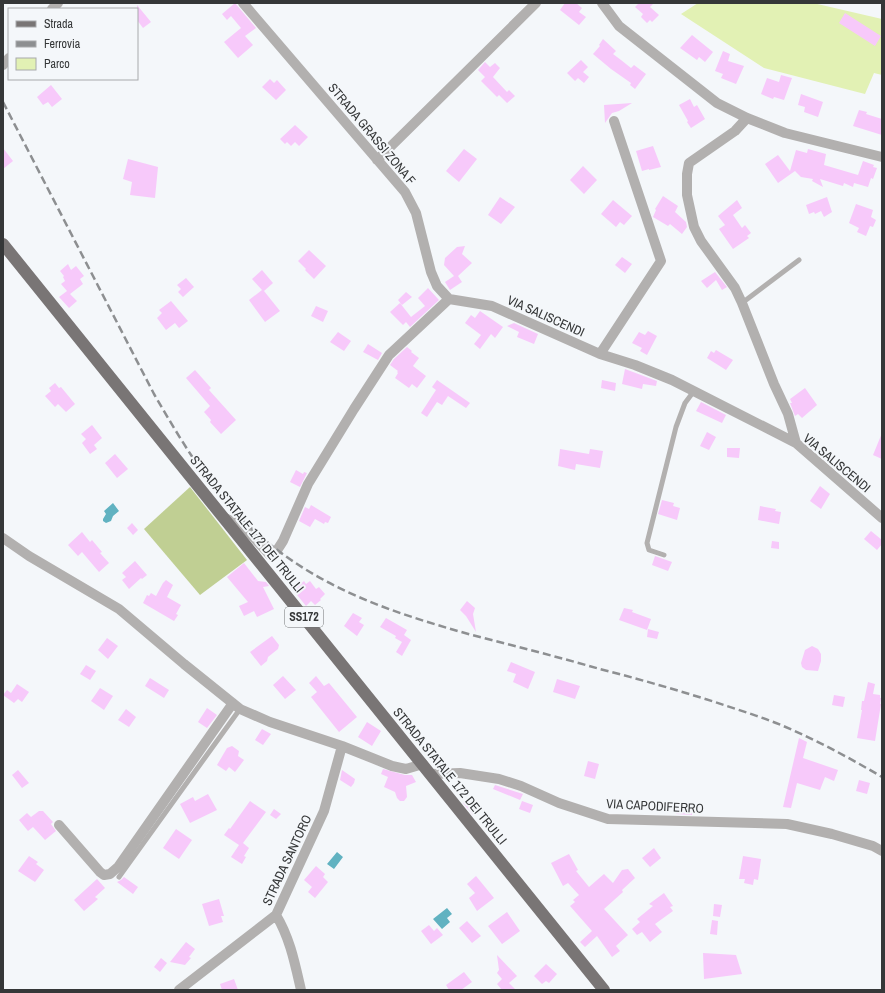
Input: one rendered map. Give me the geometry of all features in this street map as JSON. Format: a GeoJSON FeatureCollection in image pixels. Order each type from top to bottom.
{"type":"FeatureCollection","features":[{"type":"Feature","properties":{"kind":"main road","name":"STRADA STATALE 172 DEI TRULLI"},"geometry":{"type":"LineString","coordinates":[[3,244],[604,990]]}},
{"type":"Feature","properties":{"kind":"street","name":"STRADA GRASSI ZONA F"},"geometry":{"type":"LineString","coordinates":[[242,3],[405,192],[416,213],[431,272],[437,286],[449,299]]}},
{"type":"Feature","properties":{"kind":"street"},"geometry":{"type":"LineString","coordinates":[[377,160],[536,3]]}},
{"type":"Feature","properties":{"kind":"street"},"geometry":{"type":"LineString","coordinates":[[602,3],[619,26],[717,103],[747,118],[785,133],[882,157]]}},
{"type":"Feature","properties":{"kind":"street"},"geometry":{"type":"LineString","coordinates":[[747,118],[735,131],[689,163],[687,174],[687,195],[694,227],[735,288],[742,303],[774,384],[788,414],[796,444]]}},
{"type":"Feature","properties":{"kind":"street"},"geometry":{"type":"LineString","coordinates":[[600,354],[660,261],[614,122]]}},
{"type":"Feature","properties":{"kind":"street"},"geometry":{"type":"LineString","coordinates":[[225,518],[244,527],[270,555],[274,555],[283,541],[308,484],[389,355],[449,299]]}},
{"type":"Feature","properties":{"kind":"street","name":"VIA SALISCENDI"},"geometry":{"type":"LineString","coordinates":[[449,299],[492,306],[600,354],[642,368],[694,391],[796,444],[882,518]]}},
{"type":"Feature","properties":{"kind":"street","name":"VIA CAPODIFERRO"},"geometry":{"type":"LineString","coordinates":[[3,538],[29,556],[119,609],[236,706],[298,732],[342,746],[392,766],[406,769],[427,769],[460,773],[500,780],[521,786],[559,803],[608,820],[787,824],[832,834],[873,846],[882,851]]}},
{"type":"Feature","properties":{"kind":"street"},"geometry":{"type":"LineString","coordinates":[[59,825],[100,872],[104,875],[110,874],[118,867],[236,706]]}},
{"type":"Feature","properties":{"kind":"street","name":"STRADA SANTORO"},"geometry":{"type":"LineString","coordinates":[[179,990],[276,915],[324,811],[342,746]]}},
{"type":"Feature","properties":{"kind":"street"},"geometry":{"type":"LineString","coordinates":[[276,915],[281,923],[292,953],[301,990]]}},
{"type":"Feature","properties":{"kind":"lane"},"geometry":{"type":"LineString","coordinates":[[742,303],[799,260]]}},
{"type":"Feature","properties":{"kind":"lane"},"geometry":{"type":"LineString","coordinates":[[664,555],[649,550],[647,543],[676,427],[685,403],[694,391]]}},
{"type":"Feature","properties":{"kind":"lane"},"geometry":{"type":"LineString","coordinates":[[119,877],[236,706]]}},
{"type":"Feature","properties":{"kind":"green space"},"geometry":{"type":"Polygon","coordinates":[[[698,3],[813,3],[882,19],[882,75],[874,73],[865,94],[764,68],[681,14],[698,3]]]}},
{"type":"Feature","properties":{"kind":"green space"},"geometry":{"type":"Polygon","coordinates":[[[190,487],[247,560],[200,595],[144,529],[190,487]]]}},
{"type":"Feature","properties":{"kind":"water"},"geometry":{"type":"Polygon","coordinates":[[[113,503],[119,511],[113,516],[111,521],[106,523],[103,521],[106,514],[104,511],[113,503]]]}},
{"type":"Feature","properties":{"kind":"water"},"geometry":{"type":"Polygon","coordinates":[[[337,852],[343,857],[334,869],[327,864],[337,852]]]}},
{"type":"Feature","properties":{"kind":"water"},"geometry":{"type":"Polygon","coordinates":[[[447,908],[452,914],[447,918],[450,922],[442,929],[433,919],[447,908]]]}},
{"type":"Feature","properties":{"kind":"building"},"geometry":{"type":"Polygon","coordinates":[[[235,3],[256,28],[245,36],[253,45],[238,58],[224,42],[241,28],[231,16],[227,20],[222,14],[235,3]]]}},
{"type":"Feature","properties":{"kind":"building"},"geometry":{"type":"Polygon","coordinates":[[[565,3],[576,3],[582,8],[579,12],[586,17],[579,25],[560,10],[565,3]]]}},
{"type":"Feature","properties":{"kind":"building"},"geometry":{"type":"Polygon","coordinates":[[[639,3],[654,3],[650,7],[659,15],[652,22],[650,20],[647,23],[641,17],[643,14],[635,7],[639,3]]]}},
{"type":"Feature","properties":{"kind":"building"},"geometry":{"type":"Polygon","coordinates":[[[137,5],[151,22],[143,28],[138,21],[137,5]]]}},
{"type":"Feature","properties":{"kind":"building"},"geometry":{"type":"Polygon","coordinates":[[[845,13],[881,36],[875,46],[839,23],[845,13]]]}},
{"type":"Feature","properties":{"kind":"building"},"geometry":{"type":"Polygon","coordinates":[[[692,35],[713,52],[705,62],[699,57],[697,60],[680,48],[692,35]]]}},
{"type":"Feature","properties":{"kind":"building"},"geometry":{"type":"Polygon","coordinates":[[[603,39],[616,51],[613,54],[631,68],[634,65],[646,74],[635,89],[630,85],[631,83],[593,54],[600,46],[599,45],[603,39]]]}},
{"type":"Feature","properties":{"kind":"building"},"geometry":{"type":"Polygon","coordinates":[[[723,51],[730,54],[728,61],[744,66],[736,84],[721,78],[723,74],[715,71],[723,51]]]}},
{"type":"Feature","properties":{"kind":"building"},"geometry":{"type":"Polygon","coordinates":[[[581,60],[588,67],[583,72],[589,77],[584,83],[578,78],[575,81],[567,73],[581,60]]]}},
{"type":"Feature","properties":{"kind":"building"},"geometry":{"type":"Polygon","coordinates":[[[485,62],[490,67],[495,63],[500,68],[493,77],[507,92],[509,90],[515,96],[507,103],[499,95],[497,97],[481,81],[485,77],[478,70],[485,62]]]}},
{"type":"Feature","properties":{"kind":"building"},"geometry":{"type":"Polygon","coordinates":[[[781,75],[792,78],[784,100],[774,97],[773,99],[761,94],[767,78],[779,82],[781,75]]]}},
{"type":"Feature","properties":{"kind":"building"},"geometry":{"type":"Polygon","coordinates":[[[270,79],[274,83],[277,80],[286,90],[276,100],[262,87],[270,79]]]}},
{"type":"Feature","properties":{"kind":"building"},"geometry":{"type":"Polygon","coordinates":[[[51,85],[62,99],[52,107],[48,102],[43,105],[37,97],[51,85]]]}},
{"type":"Feature","properties":{"kind":"building"},"geometry":{"type":"Polygon","coordinates":[[[801,94],[823,102],[818,117],[804,112],[805,107],[798,105],[801,94]]]}},
{"type":"Feature","properties":{"kind":"building"},"geometry":{"type":"Polygon","coordinates":[[[690,99],[694,107],[697,105],[705,119],[691,128],[679,105],[690,99]]]}},
{"type":"Feature","properties":{"kind":"building"},"geometry":{"type":"Polygon","coordinates":[[[632,103],[619,111],[612,113],[605,123],[604,105],[632,103]]]}},
{"type":"Feature","properties":{"kind":"building"},"geometry":{"type":"Polygon","coordinates":[[[859,110],[882,119],[882,135],[853,126],[859,110]]]}},
{"type":"Feature","properties":{"kind":"building"},"geometry":{"type":"Polygon","coordinates":[[[295,125],[308,137],[299,146],[295,142],[291,146],[287,142],[285,144],[280,139],[295,125]]]}},
{"type":"Feature","properties":{"kind":"building"},"geometry":{"type":"Polygon","coordinates":[[[653,146],[661,167],[642,171],[636,151],[653,146]]]}},
{"type":"Feature","properties":{"kind":"building"},"geometry":{"type":"Polygon","coordinates":[[[3,148],[13,161],[3,169],[3,148]]]}},
{"type":"Feature","properties":{"kind":"building"},"geometry":{"type":"Polygon","coordinates":[[[464,149],[477,159],[459,182],[446,171],[464,149]]]}},
{"type":"Feature","properties":{"kind":"building"},"geometry":{"type":"Polygon","coordinates":[[[808,149],[826,154],[824,165],[858,175],[863,161],[874,165],[873,167],[877,168],[873,179],[871,178],[868,187],[854,183],[853,187],[844,183],[843,186],[820,179],[823,187],[812,181],[813,179],[801,177],[795,171],[778,183],[765,164],[778,155],[790,171],[796,150],[807,153],[808,149]]]}},
{"type":"Feature","properties":{"kind":"building"},"geometry":{"type":"Polygon","coordinates":[[[128,159],[158,167],[155,198],[130,195],[132,182],[123,179],[128,159]]]}},
{"type":"Feature","properties":{"kind":"building"},"geometry":{"type":"Polygon","coordinates":[[[583,166],[597,180],[584,194],[570,180],[583,166]]]}},
{"type":"Feature","properties":{"kind":"building"},"geometry":{"type":"Polygon","coordinates":[[[663,196],[678,206],[675,212],[686,222],[687,227],[682,234],[670,224],[668,226],[653,217],[656,210],[655,209],[663,196]]]}},
{"type":"Feature","properties":{"kind":"building"},"geometry":{"type":"Polygon","coordinates":[[[500,197],[515,207],[501,224],[488,215],[500,197]]]}},
{"type":"Feature","properties":{"kind":"building"},"geometry":{"type":"Polygon","coordinates":[[[827,197],[832,212],[824,217],[821,211],[815,214],[814,212],[809,214],[806,205],[827,197]]]}},
{"type":"Feature","properties":{"kind":"building"},"geometry":{"type":"Polygon","coordinates":[[[613,200],[632,216],[624,225],[620,222],[616,227],[601,214],[613,200]]]}},
{"type":"Feature","properties":{"kind":"building"},"geometry":{"type":"Polygon","coordinates":[[[737,200],[742,208],[733,215],[742,228],[745,225],[751,233],[747,236],[749,238],[733,249],[719,229],[725,225],[718,216],[737,200]]]}},
{"type":"Feature","properties":{"kind":"building"},"geometry":{"type":"Polygon","coordinates":[[[856,204],[873,210],[871,217],[876,220],[873,227],[870,226],[866,236],[857,232],[859,228],[849,223],[856,204]]]}},
{"type":"Feature","properties":{"kind":"building"},"geometry":{"type":"Polygon","coordinates":[[[465,246],[462,254],[472,263],[458,276],[462,282],[450,290],[445,282],[454,276],[444,265],[445,258],[457,247],[465,246]]]}},
{"type":"Feature","properties":{"kind":"building"},"geometry":{"type":"Polygon","coordinates":[[[309,250],[326,266],[314,279],[298,261],[309,250]]]}},
{"type":"Feature","properties":{"kind":"building"},"geometry":{"type":"Polygon","coordinates":[[[622,257],[632,264],[625,273],[615,265],[622,257]]]}},
{"type":"Feature","properties":{"kind":"building"},"geometry":{"type":"Polygon","coordinates":[[[68,264],[71,270],[76,266],[84,276],[80,279],[83,284],[70,294],[77,301],[69,308],[59,297],[67,291],[61,284],[65,281],[64,276],[60,271],[68,264]]]}},
{"type":"Feature","properties":{"kind":"building"},"geometry":{"type":"Polygon","coordinates":[[[262,270],[273,283],[264,291],[280,311],[265,322],[249,300],[262,290],[252,279],[262,270]]]}},
{"type":"Feature","properties":{"kind":"building"},"geometry":{"type":"Polygon","coordinates":[[[715,272],[727,287],[722,290],[716,280],[707,288],[701,281],[715,272]]]}},
{"type":"Feature","properties":{"kind":"building"},"geometry":{"type":"Polygon","coordinates":[[[186,278],[194,287],[183,297],[178,292],[181,289],[177,285],[186,278]]]}},
{"type":"Feature","properties":{"kind":"building"},"geometry":{"type":"Polygon","coordinates":[[[428,288],[439,300],[410,327],[406,322],[403,325],[390,312],[400,303],[411,317],[425,306],[418,298],[428,288]]]}},
{"type":"Feature","properties":{"kind":"building"},"geometry":{"type":"Polygon","coordinates":[[[406,292],[412,297],[402,305],[398,300],[406,292]]]}},
{"type":"Feature","properties":{"kind":"building"},"geometry":{"type":"Polygon","coordinates":[[[171,301],[188,321],[179,328],[175,323],[166,330],[157,318],[162,313],[159,310],[171,301]]]}},
{"type":"Feature","properties":{"kind":"building"},"geometry":{"type":"Polygon","coordinates":[[[316,306],[328,311],[323,322],[311,316],[316,306]]]}},
{"type":"Feature","properties":{"kind":"building"},"geometry":{"type":"Polygon","coordinates":[[[480,311],[503,327],[495,338],[491,334],[480,349],[474,344],[481,335],[465,323],[471,315],[475,318],[480,311]]]}},
{"type":"Feature","properties":{"kind":"building"},"geometry":{"type":"Polygon","coordinates":[[[514,323],[538,334],[534,344],[517,337],[519,332],[507,326],[514,323]]]}},
{"type":"Feature","properties":{"kind":"building"},"geometry":{"type":"Polygon","coordinates":[[[648,331],[657,336],[647,355],[640,351],[642,348],[632,343],[639,332],[645,335],[648,331]]]}},
{"type":"Feature","properties":{"kind":"building"},"geometry":{"type":"Polygon","coordinates":[[[338,332],[351,341],[344,351],[330,342],[338,332]]]}},
{"type":"Feature","properties":{"kind":"building"},"geometry":{"type":"Polygon","coordinates":[[[368,344],[382,353],[378,360],[363,352],[368,344]]]}},
{"type":"Feature","properties":{"kind":"building"},"geometry":{"type":"Polygon","coordinates":[[[407,347],[419,358],[413,366],[426,376],[417,388],[412,384],[409,388],[395,378],[398,371],[390,365],[394,359],[407,347]]]}},
{"type":"Feature","properties":{"kind":"building"},"geometry":{"type":"Polygon","coordinates":[[[716,350],[733,360],[726,370],[707,358],[711,351],[714,353],[716,350]]]}},
{"type":"Feature","properties":{"kind":"building"},"geometry":{"type":"Polygon","coordinates":[[[625,369],[657,381],[656,386],[643,384],[642,389],[622,384],[625,369]]]}},
{"type":"Feature","properties":{"kind":"building"},"geometry":{"type":"Polygon","coordinates":[[[195,370],[211,388],[209,390],[236,420],[221,434],[210,422],[211,420],[204,412],[210,406],[186,378],[195,370]]]}},
{"type":"Feature","properties":{"kind":"building"},"geometry":{"type":"Polygon","coordinates":[[[437,380],[470,403],[466,408],[448,396],[442,405],[437,402],[427,417],[421,413],[436,390],[432,387],[437,380]]]}},
{"type":"Feature","properties":{"kind":"building"},"geometry":{"type":"Polygon","coordinates":[[[602,380],[616,383],[615,391],[601,388],[602,380]]]}},
{"type":"Feature","properties":{"kind":"building"},"geometry":{"type":"Polygon","coordinates":[[[55,383],[59,388],[61,387],[75,404],[66,412],[58,404],[55,407],[45,396],[51,391],[49,388],[55,383]]]}},
{"type":"Feature","properties":{"kind":"building"},"geometry":{"type":"Polygon","coordinates":[[[805,388],[817,405],[802,418],[798,414],[795,416],[790,399],[805,388]]]}},
{"type":"Feature","properties":{"kind":"building"},"geometry":{"type":"Polygon","coordinates":[[[701,402],[726,415],[722,423],[696,411],[701,402]]]}},
{"type":"Feature","properties":{"kind":"building"},"geometry":{"type":"Polygon","coordinates":[[[92,425],[102,438],[94,445],[97,449],[90,454],[82,443],[86,439],[81,434],[92,425]]]}},
{"type":"Feature","properties":{"kind":"building"},"geometry":{"type":"Polygon","coordinates":[[[707,432],[716,437],[709,450],[700,446],[707,432]]]}},
{"type":"Feature","properties":{"kind":"building"},"geometry":{"type":"Polygon","coordinates":[[[882,433],[882,459],[873,455],[882,433]]]}},
{"type":"Feature","properties":{"kind":"building"},"geometry":{"type":"Polygon","coordinates":[[[727,448],[740,448],[739,458],[727,457],[727,448]]]}},
{"type":"Feature","properties":{"kind":"building"},"geometry":{"type":"Polygon","coordinates":[[[560,449],[589,454],[590,449],[603,451],[600,468],[576,464],[575,470],[558,466],[560,449]]]}},
{"type":"Feature","properties":{"kind":"building"},"geometry":{"type":"Polygon","coordinates":[[[115,454],[128,469],[117,478],[105,463],[115,454]]]}},
{"type":"Feature","properties":{"kind":"building"},"geometry":{"type":"Polygon","coordinates":[[[296,470],[303,474],[304,472],[307,473],[300,487],[290,482],[296,470]]]}},
{"type":"Feature","properties":{"kind":"building"},"geometry":{"type":"Polygon","coordinates":[[[820,486],[830,494],[821,509],[810,501],[820,486]]]}},
{"type":"Feature","properties":{"kind":"building"},"geometry":{"type":"Polygon","coordinates":[[[662,500],[674,503],[673,506],[680,508],[677,520],[658,514],[662,500]]]}},
{"type":"Feature","properties":{"kind":"building"},"geometry":{"type":"Polygon","coordinates":[[[311,505],[331,517],[328,523],[325,522],[324,524],[315,519],[310,527],[299,521],[305,507],[309,509],[311,505]]]}},
{"type":"Feature","properties":{"kind":"building"},"geometry":{"type":"Polygon","coordinates":[[[760,506],[776,509],[775,511],[781,512],[779,524],[758,520],[760,506]]]}},
{"type":"Feature","properties":{"kind":"building"},"geometry":{"type":"Polygon","coordinates":[[[132,523],[138,530],[133,535],[127,528],[132,523]]]}},
{"type":"Feature","properties":{"kind":"building"},"geometry":{"type":"Polygon","coordinates":[[[871,531],[882,540],[882,544],[877,550],[864,539],[871,531]]]}},
{"type":"Feature","properties":{"kind":"building"},"geometry":{"type":"Polygon","coordinates":[[[82,532],[90,542],[92,540],[102,552],[100,553],[109,563],[99,572],[82,552],[78,556],[68,545],[82,532]]]}},
{"type":"Feature","properties":{"kind":"building"},"geometry":{"type":"Polygon","coordinates":[[[772,541],[779,542],[779,549],[771,548],[772,541]]]}},
{"type":"Feature","properties":{"kind":"building"},"geometry":{"type":"Polygon","coordinates":[[[655,556],[672,562],[668,571],[652,565],[655,556]]]}},
{"type":"Feature","properties":{"kind":"building"},"geometry":{"type":"Polygon","coordinates":[[[135,561],[147,575],[142,579],[141,578],[129,589],[122,580],[126,577],[122,573],[135,561]]]}},
{"type":"Feature","properties":{"kind":"building"},"geometry":{"type":"Polygon","coordinates":[[[244,563],[258,581],[266,582],[269,586],[263,587],[274,609],[257,617],[254,611],[244,616],[239,606],[248,602],[227,577],[244,563]]]}},
{"type":"Feature","properties":{"kind":"building"},"geometry":{"type":"Polygon","coordinates":[[[166,580],[173,585],[167,597],[181,605],[176,614],[178,615],[174,621],[143,603],[147,595],[149,596],[151,593],[156,596],[166,580]]]}},
{"type":"Feature","properties":{"kind":"building"},"geometry":{"type":"Polygon","coordinates":[[[304,581],[306,584],[310,581],[316,589],[319,587],[325,594],[315,605],[311,601],[306,606],[293,590],[304,581]]]}},
{"type":"Feature","properties":{"kind":"building"},"geometry":{"type":"Polygon","coordinates":[[[467,601],[475,608],[473,614],[476,632],[466,616],[460,610],[467,601]]]}},
{"type":"Feature","properties":{"kind":"building"},"geometry":{"type":"Polygon","coordinates":[[[624,608],[633,610],[632,612],[651,619],[647,630],[619,620],[624,608]]]}},
{"type":"Feature","properties":{"kind":"building"},"geometry":{"type":"Polygon","coordinates":[[[353,613],[362,618],[359,622],[364,625],[357,636],[344,626],[353,613]]]}},
{"type":"Feature","properties":{"kind":"building"},"geometry":{"type":"Polygon","coordinates":[[[386,618],[407,630],[404,635],[411,640],[402,656],[396,652],[402,642],[395,638],[396,636],[380,627],[386,618]]]}},
{"type":"Feature","properties":{"kind":"building"},"geometry":{"type":"Polygon","coordinates":[[[648,629],[659,632],[657,639],[647,637],[648,629]]]}},
{"type":"Feature","properties":{"kind":"building"},"geometry":{"type":"Polygon","coordinates":[[[272,636],[279,645],[278,649],[268,657],[267,661],[261,666],[250,652],[272,636]]]}},
{"type":"Feature","properties":{"kind":"building"},"geometry":{"type":"Polygon","coordinates":[[[107,638],[118,646],[108,659],[98,650],[107,638]]]}},
{"type":"Feature","properties":{"kind":"building"},"geometry":{"type":"Polygon","coordinates":[[[812,646],[818,649],[821,654],[821,661],[818,671],[806,670],[802,667],[801,663],[805,650],[812,646]]]}},
{"type":"Feature","properties":{"kind":"building"},"geometry":{"type":"Polygon","coordinates":[[[511,662],[535,672],[528,689],[513,682],[516,674],[507,671],[511,662]]]}},
{"type":"Feature","properties":{"kind":"building"},"geometry":{"type":"Polygon","coordinates":[[[86,665],[96,671],[90,680],[80,674],[86,665]]]}},
{"type":"Feature","properties":{"kind":"building"},"geometry":{"type":"Polygon","coordinates":[[[283,676],[296,690],[285,699],[273,685],[283,676]]]}},
{"type":"Feature","properties":{"kind":"building"},"geometry":{"type":"Polygon","coordinates":[[[316,676],[324,686],[329,683],[357,717],[339,732],[311,697],[317,692],[309,683],[316,676]]]}},
{"type":"Feature","properties":{"kind":"building"},"geometry":{"type":"Polygon","coordinates":[[[150,678],[169,690],[164,698],[145,686],[150,678]]]}},
{"type":"Feature","properties":{"kind":"building"},"geometry":{"type":"Polygon","coordinates":[[[557,679],[580,686],[575,699],[553,692],[557,679]]]}},
{"type":"Feature","properties":{"kind":"building"},"geometry":{"type":"Polygon","coordinates":[[[868,682],[875,684],[873,694],[880,695],[881,698],[875,741],[857,738],[862,710],[862,701],[864,701],[868,682]]]}},
{"type":"Feature","properties":{"kind":"building"},"geometry":{"type":"Polygon","coordinates":[[[17,684],[29,692],[22,702],[18,699],[14,703],[3,695],[7,690],[11,693],[17,684]]]}},
{"type":"Feature","properties":{"kind":"building"},"geometry":{"type":"Polygon","coordinates":[[[100,688],[113,696],[104,710],[91,701],[100,688]]]}},
{"type":"Feature","properties":{"kind":"building"},"geometry":{"type":"Polygon","coordinates":[[[834,695],[845,697],[843,707],[832,705],[834,695]]]}},
{"type":"Feature","properties":{"kind":"building"},"geometry":{"type":"Polygon","coordinates":[[[207,708],[217,715],[207,728],[198,722],[207,708]]]}},
{"type":"Feature","properties":{"kind":"building"},"geometry":{"type":"Polygon","coordinates":[[[126,709],[136,717],[129,727],[118,720],[126,709]]]}},
{"type":"Feature","properties":{"kind":"building"},"geometry":{"type":"Polygon","coordinates":[[[367,722],[381,731],[372,746],[358,737],[367,722]]]}},
{"type":"Feature","properties":{"kind":"building"},"geometry":{"type":"Polygon","coordinates":[[[262,729],[271,734],[263,745],[255,740],[262,729]]]}},
{"type":"Feature","properties":{"kind":"building"},"geometry":{"type":"Polygon","coordinates":[[[799,738],[807,742],[803,758],[838,770],[834,781],[825,777],[820,790],[797,783],[791,808],[783,807],[799,738]]]}},
{"type":"Feature","properties":{"kind":"building"},"geometry":{"type":"Polygon","coordinates":[[[232,746],[239,751],[238,756],[244,760],[235,772],[229,767],[226,771],[217,765],[227,748],[232,746]]]}},
{"type":"Feature","properties":{"kind":"building"},"geometry":{"type":"Polygon","coordinates":[[[588,761],[599,764],[595,779],[584,776],[588,761]]]}},
{"type":"Feature","properties":{"kind":"building"},"geometry":{"type":"Polygon","coordinates":[[[383,769],[405,775],[412,775],[416,782],[406,786],[407,797],[404,801],[400,801],[395,792],[384,787],[388,777],[381,774],[383,769]]]}},
{"type":"Feature","properties":{"kind":"building"},"geometry":{"type":"Polygon","coordinates":[[[18,770],[29,783],[22,788],[12,775],[18,770]]]}},
{"type":"Feature","properties":{"kind":"building"},"geometry":{"type":"Polygon","coordinates":[[[342,770],[355,779],[351,787],[340,780],[342,770]]]}},
{"type":"Feature","properties":{"kind":"building"},"geometry":{"type":"Polygon","coordinates":[[[859,780],[870,783],[867,794],[856,791],[859,780]]]}},
{"type":"Feature","properties":{"kind":"building"},"geometry":{"type":"Polygon","coordinates":[[[495,785],[523,794],[520,800],[493,789],[495,785]]]}},
{"type":"Feature","properties":{"kind":"building"},"geometry":{"type":"Polygon","coordinates":[[[208,794],[217,810],[190,823],[180,804],[193,797],[195,801],[208,794]]]}},
{"type":"Feature","properties":{"kind":"building"},"geometry":{"type":"Polygon","coordinates":[[[469,799],[478,811],[473,815],[463,803],[469,799]]]}},
{"type":"Feature","properties":{"kind":"building"},"geometry":{"type":"Polygon","coordinates":[[[250,801],[266,812],[243,843],[249,848],[244,856],[246,857],[242,864],[231,857],[239,845],[224,835],[250,801]]]}},
{"type":"Feature","properties":{"kind":"building"},"geometry":{"type":"Polygon","coordinates":[[[522,801],[533,805],[530,813],[519,809],[522,801]]]}},
{"type":"Feature","properties":{"kind":"building"},"geometry":{"type":"Polygon","coordinates":[[[678,805],[693,808],[692,815],[676,814],[678,805]]]}},
{"type":"Feature","properties":{"kind":"building"},"geometry":{"type":"Polygon","coordinates":[[[274,809],[281,814],[276,819],[270,815],[274,809]]]}},
{"type":"Feature","properties":{"kind":"building"},"geometry":{"type":"Polygon","coordinates":[[[39,811],[43,811],[53,822],[51,824],[56,831],[45,840],[33,827],[28,831],[19,820],[27,813],[31,817],[39,811]]]}},
{"type":"Feature","properties":{"kind":"building"},"geometry":{"type":"Polygon","coordinates":[[[176,829],[192,840],[179,859],[163,848],[176,829]]]}},
{"type":"Feature","properties":{"kind":"building"},"geometry":{"type":"Polygon","coordinates":[[[654,848],[661,858],[650,867],[642,858],[654,848]]]}},
{"type":"Feature","properties":{"kind":"building"},"geometry":{"type":"Polygon","coordinates":[[[569,854],[578,870],[576,871],[589,887],[604,874],[613,883],[622,870],[628,869],[635,878],[622,890],[623,892],[604,909],[628,935],[616,946],[620,951],[612,957],[597,936],[585,947],[580,942],[592,931],[570,906],[575,902],[573,900],[579,895],[568,883],[563,886],[551,863],[569,854]]]}},
{"type":"Feature","properties":{"kind":"building"},"geometry":{"type":"Polygon","coordinates":[[[29,856],[38,862],[36,864],[44,870],[35,882],[18,871],[29,856]]]}},
{"type":"Feature","properties":{"kind":"building"},"geometry":{"type":"Polygon","coordinates":[[[743,856],[761,859],[758,880],[754,879],[753,885],[744,883],[745,879],[739,879],[743,856]]]}},
{"type":"Feature","properties":{"kind":"building"},"geometry":{"type":"Polygon","coordinates":[[[316,866],[325,874],[323,877],[328,882],[315,898],[308,892],[312,887],[304,880],[316,866]]]}},
{"type":"Feature","properties":{"kind":"building"},"geometry":{"type":"Polygon","coordinates":[[[476,876],[494,898],[477,911],[469,898],[475,893],[467,884],[476,876]]]}},
{"type":"Feature","properties":{"kind":"building"},"geometry":{"type":"Polygon","coordinates":[[[124,877],[138,887],[133,894],[117,882],[124,877]]]}},
{"type":"Feature","properties":{"kind":"building"},"geometry":{"type":"Polygon","coordinates":[[[97,879],[105,888],[95,897],[98,899],[84,911],[74,900],[97,879]]]}},
{"type":"Feature","properties":{"kind":"building"},"geometry":{"type":"Polygon","coordinates":[[[664,893],[673,906],[670,907],[673,911],[655,924],[662,932],[650,942],[642,932],[637,935],[632,929],[640,922],[637,919],[653,906],[649,904],[664,893]]]}},
{"type":"Feature","properties":{"kind":"building"},"geometry":{"type":"Polygon","coordinates":[[[219,899],[224,916],[221,916],[223,922],[209,926],[202,904],[219,899]]]}},
{"type":"Feature","properties":{"kind":"building"},"geometry":{"type":"Polygon","coordinates":[[[714,904],[722,905],[720,917],[713,916],[714,904]]]}},
{"type":"Feature","properties":{"kind":"building"},"geometry":{"type":"Polygon","coordinates":[[[507,912],[520,931],[502,944],[488,926],[507,912]]]}},
{"type":"Feature","properties":{"kind":"building"},"geometry":{"type":"Polygon","coordinates":[[[712,920],[718,921],[717,935],[710,934],[712,920]]]}},
{"type":"Feature","properties":{"kind":"building"},"geometry":{"type":"Polygon","coordinates":[[[467,921],[481,936],[472,943],[459,928],[467,921]]]}},
{"type":"Feature","properties":{"kind":"building"},"geometry":{"type":"Polygon","coordinates":[[[429,925],[434,931],[437,928],[443,935],[431,944],[421,931],[429,925]]]}},
{"type":"Feature","properties":{"kind":"building"},"geometry":{"type":"Polygon","coordinates":[[[186,942],[195,949],[189,957],[191,958],[185,965],[170,962],[186,942]]]}},
{"type":"Feature","properties":{"kind":"building"},"geometry":{"type":"Polygon","coordinates":[[[703,953],[736,955],[742,974],[704,979],[703,953]]]}},
{"type":"Feature","properties":{"kind":"building"},"geometry":{"type":"Polygon","coordinates":[[[497,955],[517,976],[509,983],[516,990],[502,990],[497,984],[502,979],[497,973],[499,970],[497,955]]]}},
{"type":"Feature","properties":{"kind":"building"},"geometry":{"type":"Polygon","coordinates":[[[161,958],[167,963],[160,972],[154,967],[161,958]]]}},
{"type":"Feature","properties":{"kind":"building"},"geometry":{"type":"Polygon","coordinates":[[[546,964],[557,974],[549,983],[546,981],[542,984],[534,976],[546,964]]]}},
{"type":"Feature","properties":{"kind":"building"},"geometry":{"type":"Polygon","coordinates":[[[464,972],[472,982],[461,990],[449,990],[446,985],[464,972]]]}},
{"type":"Feature","properties":{"kind":"building"},"geometry":{"type":"Polygon","coordinates":[[[234,979],[238,990],[222,990],[220,984],[234,979]]]}},
{"type":"Feature","properties":{"kind":"railway"},"geometry":{"type":"LineString","coordinates":[[3,102],[154,394],[175,430],[222,498],[251,528],[276,549],[301,567],[328,582],[383,607],[472,635],[658,685],[715,702],[776,723],[817,741],[882,777]]}}]}
